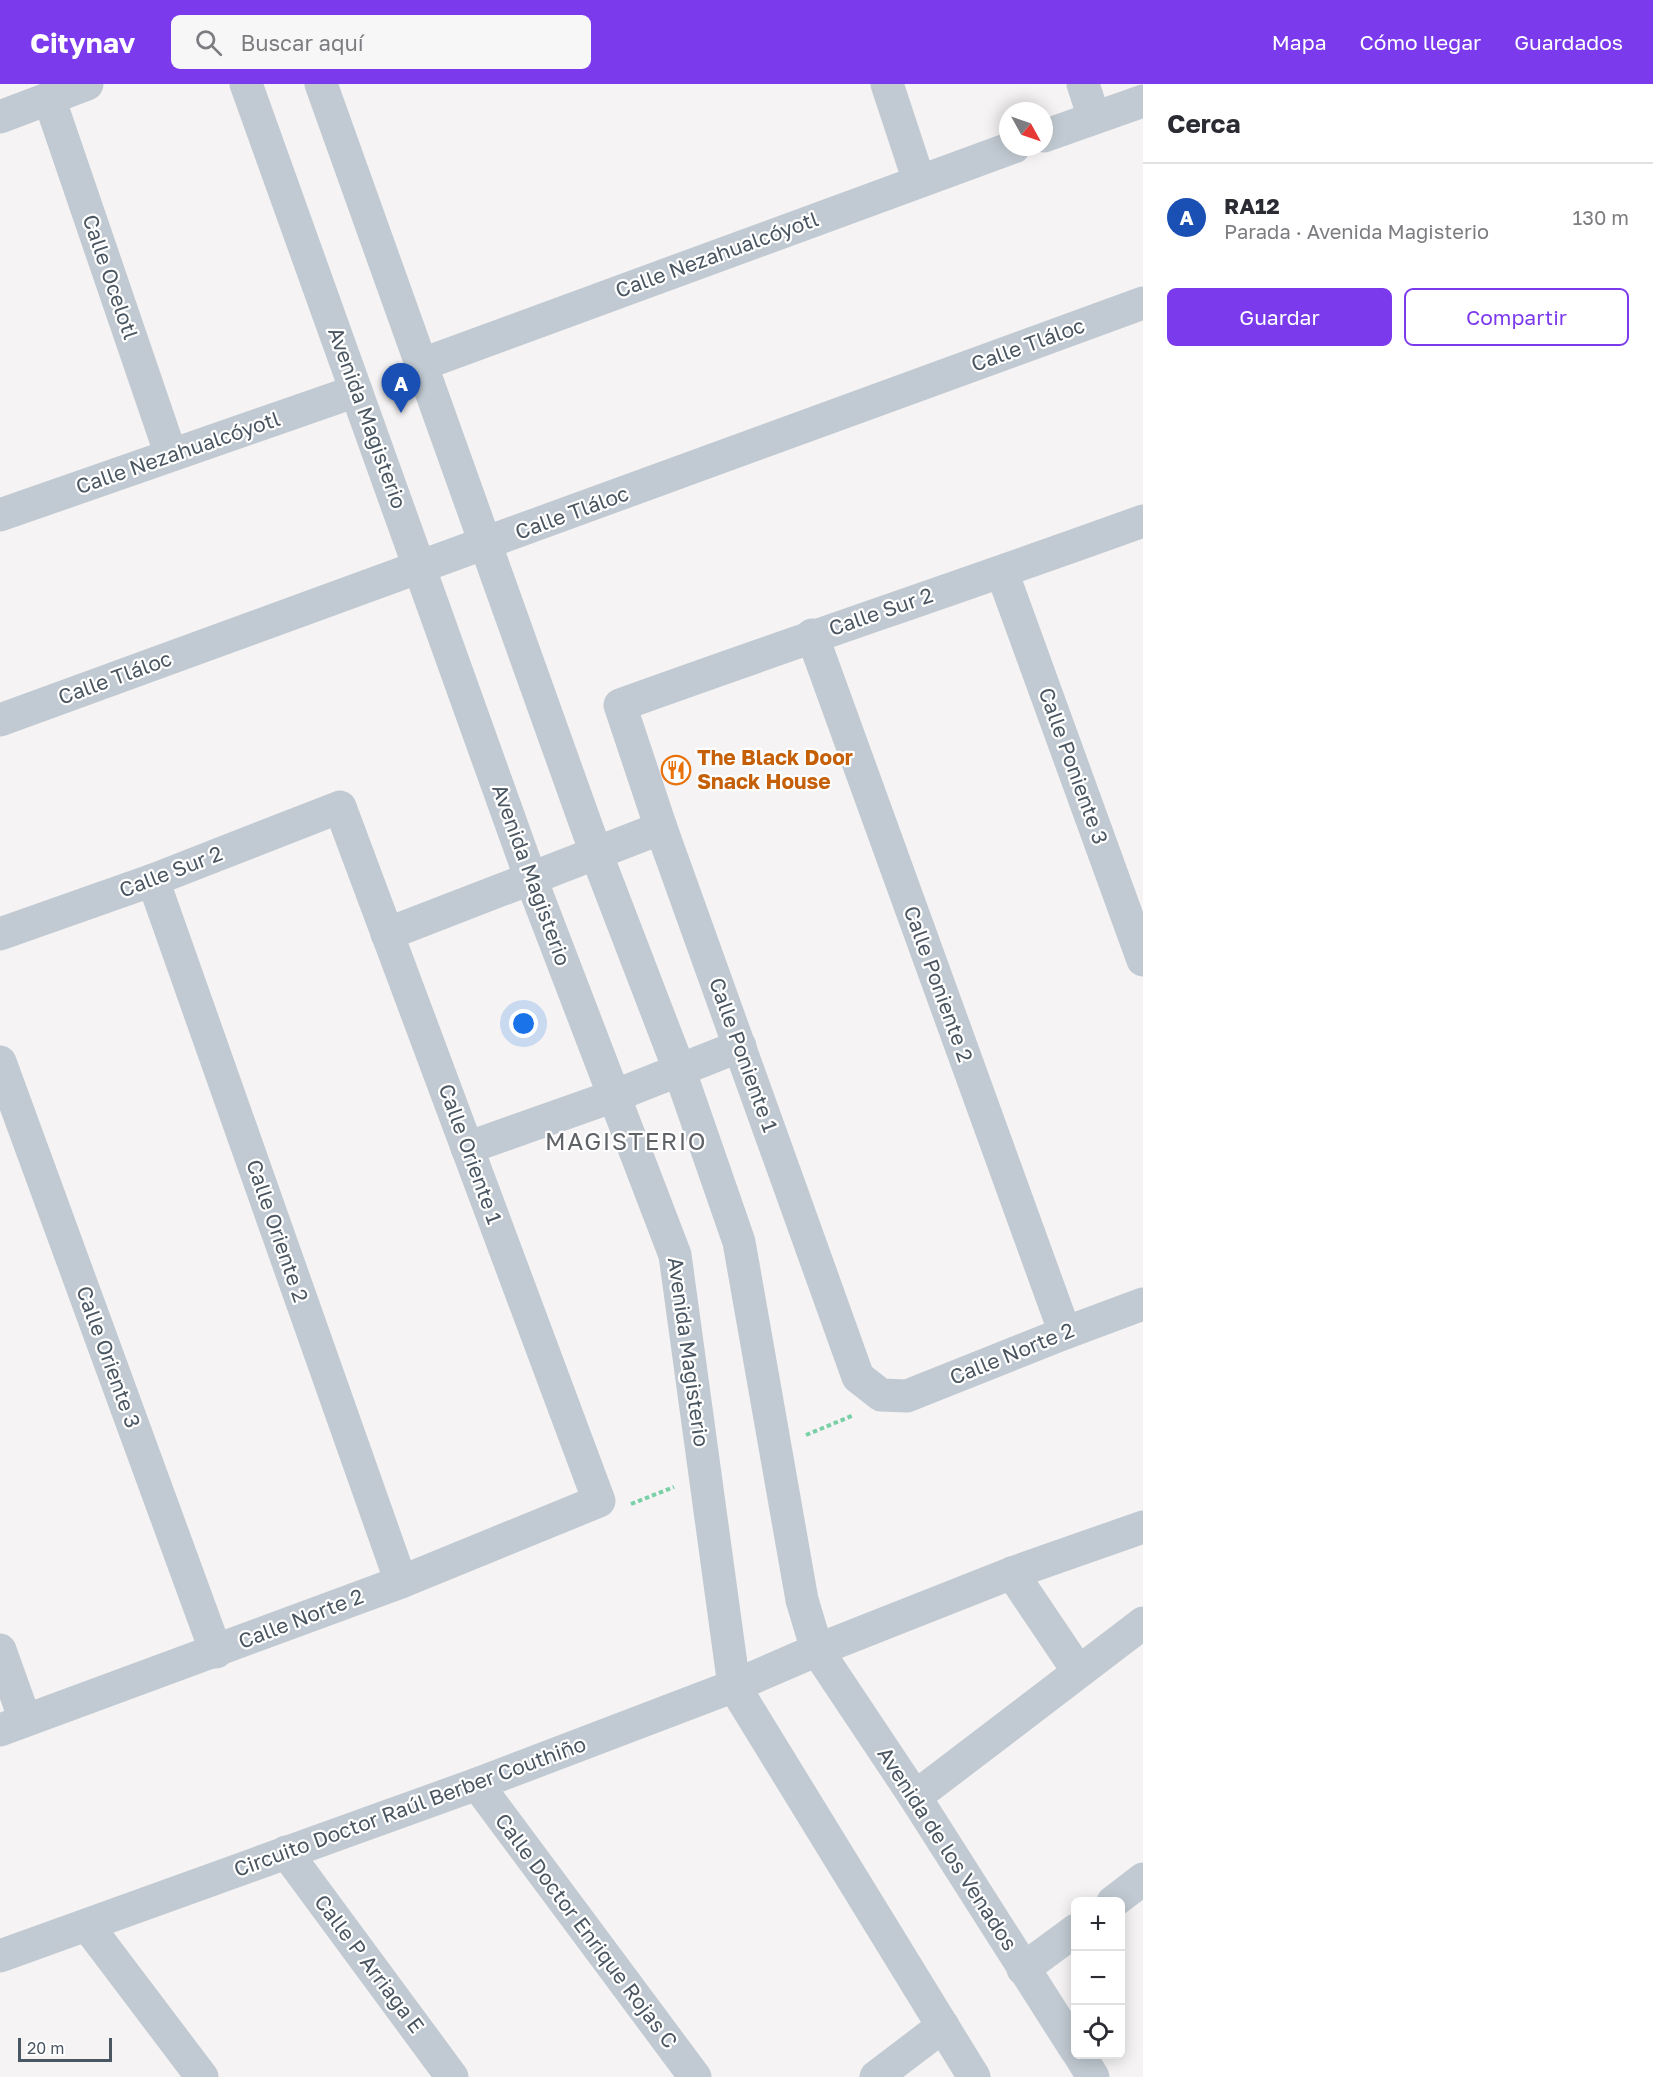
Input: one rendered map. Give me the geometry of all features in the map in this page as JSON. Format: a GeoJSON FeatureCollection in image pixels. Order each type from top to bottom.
{"type":"FeatureCollection","features":[{"type":"Feature","properties":{"kind":"street"},"geometry":{"type":"LineString","coordinates":[[0,117],[87,84]]}},
{"type":"Feature","properties":{"kind":"street","name":"Avenida Magisterio"},"geometry":{"type":"LineString","coordinates":[[246,84],[531,879],[675,1255],[734,1686]]}},
{"type":"Feature","properties":{"kind":"street"},"geometry":{"type":"LineString","coordinates":[[321,84],[596,853],[679,1069],[739,1242],[802,1599],[817,1650]]}},
{"type":"Feature","properties":{"kind":"street"},"geometry":{"type":"LineString","coordinates":[[887,84],[919,181]]}},
{"type":"Feature","properties":{"kind":"street"},"geometry":{"type":"LineString","coordinates":[[1083,84],[1094,118]]}},
{"type":"Feature","properties":{"kind":"street","name":"Calle Ocelotl"},"geometry":{"type":"LineString","coordinates":[[49,98],[171,455]]}},
{"type":"Feature","properties":{"kind":"street"},"geometry":{"type":"LineString","coordinates":[[1053,133],[1143,101]]}},
{"type":"Feature","properties":{"kind":"street","name":"Calle Nezahualcóyotl"},"geometry":{"type":"LineString","coordinates":[[420,365],[999,152]]}},
{"type":"Feature","properties":{"kind":"street","name":"Calle Tláloc"},"geometry":{"type":"LineString","coordinates":[[0,720],[485,545],[1143,303]]}},
{"type":"Feature","properties":{"kind":"street","name":"Calle Nezahualcóyotl"},"geometry":{"type":"LineString","coordinates":[[0,515],[356,391]]}},
{"type":"Feature","properties":{"kind":"street","name":"Calle Sur 2"},"geometry":{"type":"LineString","coordinates":[[620,705],[812,635],[1002,572],[1143,521]]}},
{"type":"Feature","properties":{"kind":"street","name":"Calle Poniente 3"},"geometry":{"type":"LineString","coordinates":[[1002,572],[1143,960]]}},
{"type":"Feature","properties":{"kind":"street","name":"Calle Poniente 2"},"geometry":{"type":"LineString","coordinates":[[812,635],[1065,1333]]}},
{"type":"Feature","properties":{"kind":"street","name":"Calle Poniente 1"},"geometry":{"type":"LineString","coordinates":[[620,705],[661,828],[858,1377],[881,1395]]}},
{"type":"Feature","properties":{"kind":"street","name":"Calle Sur 2"},"geometry":{"type":"LineString","coordinates":[[0,934],[153,880],[340,807]]}},
{"type":"Feature","properties":{"kind":"street","name":"Calle Oriente 1"},"geometry":{"type":"LineString","coordinates":[[340,807],[599,1502]]}},
{"type":"Feature","properties":{"kind":"street"},"geometry":{"type":"LineString","coordinates":[[387,934],[661,828]]}},
{"type":"Feature","properties":{"kind":"street","name":"Calle Oriente 2"},"geometry":{"type":"LineString","coordinates":[[153,880],[401,1582]]}},
{"type":"Feature","properties":{"kind":"street"},"geometry":{"type":"LineString","coordinates":[[467,1148],[614,1096],[740,1046]]}},
{"type":"Feature","properties":{"kind":"street","name":"Calle Oriente 3"},"geometry":{"type":"LineString","coordinates":[[0,1062],[216,1652]]}},
{"type":"Feature","properties":{"kind":"street","name":"Calle Norte 2"},"geometry":{"type":"LineString","coordinates":[[881,1395],[907,1396],[1143,1304]]}},
{"type":"Feature","properties":{"kind":"street","name":"Calle Norte 2"},"geometry":{"type":"LineString","coordinates":[[13,1725],[401,1582],[599,1502]]}},
{"type":"Feature","properties":{"kind":"street","name":"Circuito Doctor Raúl Berber Couthiño"},"geometry":{"type":"LineString","coordinates":[[0,1956],[477,1784],[734,1686],[817,1650],[1012,1573],[1143,1527]]}},
{"type":"Feature","properties":{"kind":"street"},"geometry":{"type":"LineString","coordinates":[[1012,1573],[1078,1671]]}},
{"type":"Feature","properties":{"kind":"street"},"geometry":{"type":"LineString","coordinates":[[915,1797],[1143,1623]]}},
{"type":"Feature","properties":{"kind":"street"},"geometry":{"type":"LineString","coordinates":[[0,1650],[13,1725]]}},
{"type":"Feature","properties":{"kind":"street","name":"Avenida de los Venados"},"geometry":{"type":"LineString","coordinates":[[817,1650],[915,1797],[1071,2042]]}},
{"type":"Feature","properties":{"kind":"street"},"geometry":{"type":"LineString","coordinates":[[734,1686],[974,2077]]}},
{"type":"Feature","properties":{"kind":"street","name":"Calle Doctor Enrique Rojas C"},"geometry":{"type":"LineString","coordinates":[[477,1784],[695,2077]]}},
{"type":"Feature","properties":{"kind":"street","name":"Calle P Arriaga E"},"geometry":{"type":"LineString","coordinates":[[286,1852],[452,2077]]}},
{"type":"Feature","properties":{"kind":"street"},"geometry":{"type":"LineString","coordinates":[[1120,1897],[1143,1879]]}},
{"type":"Feature","properties":{"kind":"street"},"geometry":{"type":"LineString","coordinates":[[87,1925],[202,2077]]}},
{"type":"Feature","properties":{"kind":"street"},"geometry":{"type":"LineString","coordinates":[[1023,1969],[1071,1934]]}},
{"type":"Feature","properties":{"kind":"street"},"geometry":{"type":"LineString","coordinates":[[876,2077],[943,2026]]}},
{"type":"Feature","properties":{"kind":"street"},"geometry":{"type":"LineString","coordinates":[[1081,2059],[1093,2077]]}},
{"type":"Feature","properties":{"kind":"path"},"geometry":{"type":"LineString","coordinates":[[774,1447],[852,1417],[881,1395]]}},
{"type":"Feature","properties":{"kind":"place","name":"RA12"},"geometry":{"type":"Point","coordinates":[401,413]}},
{"type":"Feature","properties":{"kind":"place","name":"The Black Door Snack House"},"geometry":{"type":"Point","coordinates":[676,770]}},
{"type":"Feature","properties":{"kind":"district","name":"MAGISTERIO"},"geometry":{"type":"Point","coordinates":[626,1142]}}]}
